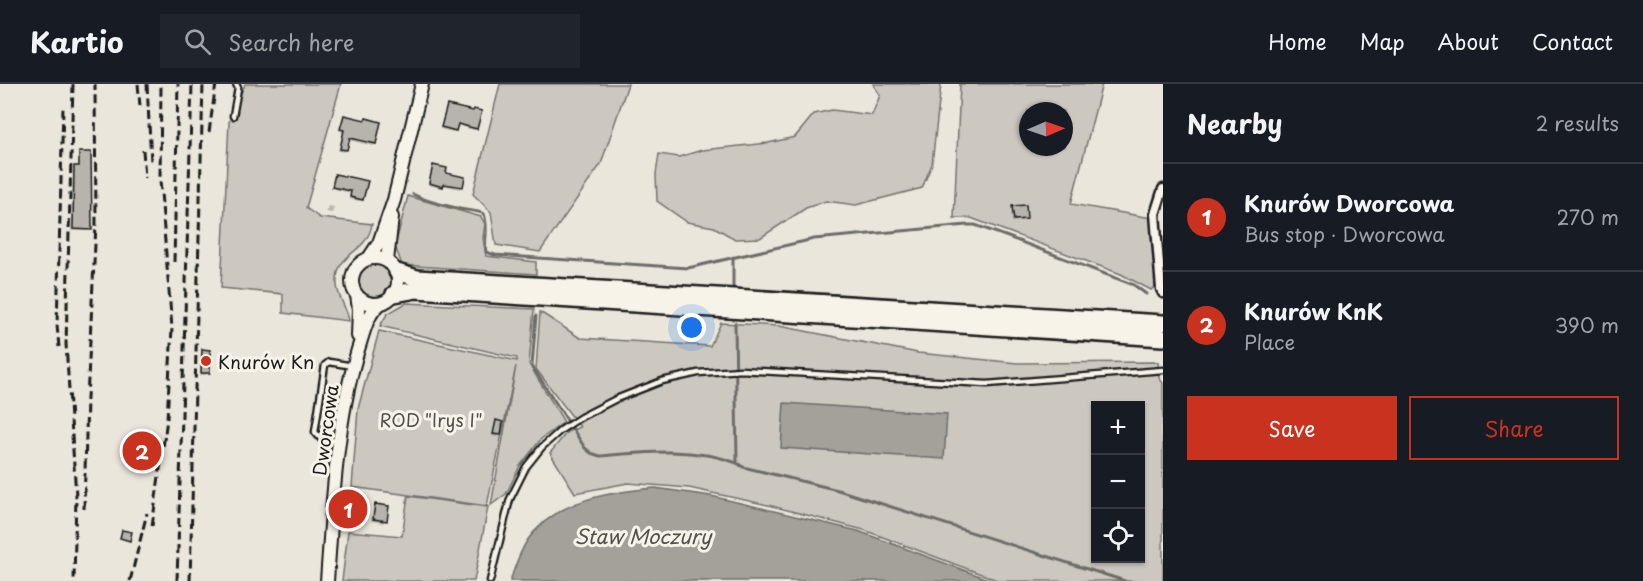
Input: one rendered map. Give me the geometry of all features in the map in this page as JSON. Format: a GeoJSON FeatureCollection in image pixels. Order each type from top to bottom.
{"type":"FeatureCollection","features":[{"type":"Feature","properties":{"kind":"highway"},"geometry":{"type":"LineString","coordinates":[[392,267],[417,278],[1163,323]]}},
{"type":"Feature","properties":{"kind":"highway"},"geometry":{"type":"LineString","coordinates":[[394,294],[416,290],[1163,338]]}},
{"type":"Feature","properties":{"kind":"main road"},"geometry":{"type":"LineString","coordinates":[[369,258],[379,243],[394,200],[422,84]]}},
{"type":"Feature","properties":{"kind":"main road"},"geometry":{"type":"LineString","coordinates":[[392,267],[377,257],[369,258],[358,264],[352,276],[357,296],[368,303],[380,304],[390,299],[399,284],[392,267],[394,200]]}},
{"type":"Feature","properties":{"kind":"main road","name":"Dworcowa"},"geometry":{"type":"LineString","coordinates":[[327,581],[339,442],[359,321],[357,296]]}},
{"type":"Feature","properties":{"kind":"main road","name":"Dworcowa"},"geometry":{"type":"LineString","coordinates":[[354,361],[370,316],[380,304]]}},
{"type":"Feature","properties":{"kind":"street"},"geometry":{"type":"LineString","coordinates":[[1163,189],[1155,214],[1155,230],[1163,293]]}},
{"type":"Feature","properties":{"kind":"lane"},"geometry":{"type":"LineString","coordinates":[[232,116],[238,88],[236,84]]}},
{"type":"Feature","properties":{"kind":"lane"},"geometry":{"type":"LineString","coordinates":[[339,442],[321,439],[316,435],[325,365],[329,362],[354,361]]}},
{"type":"Feature","properties":{"kind":"lane"},"geometry":{"type":"LineString","coordinates":[[490,581],[505,514],[519,479],[542,447],[574,422],[616,399],[662,381],[699,373],[741,370],[964,384],[1163,370]]}},
{"type":"Feature","properties":{"kind":"green space"},"geometry":{"type":"Polygon","coordinates":[[[245,84],[341,84],[306,208],[320,218],[372,224],[364,242],[346,259],[338,273],[337,289],[349,321],[283,313],[283,294],[221,288],[229,122],[245,84]]]}},
{"type":"Feature","properties":{"kind":"green space"},"geometry":{"type":"Polygon","coordinates":[[[500,84],[628,84],[601,164],[540,252],[496,245],[491,212],[473,194],[500,84]]]}},
{"type":"Feature","properties":{"kind":"green space"},"geometry":{"type":"Polygon","coordinates":[[[873,84],[941,84],[932,164],[922,188],[856,205],[826,201],[806,208],[760,238],[735,239],[714,227],[687,222],[657,201],[656,174],[659,154],[679,157],[702,150],[768,143],[795,137],[814,114],[832,110],[872,115],[880,95],[873,84]]]}},
{"type":"Feature","properties":{"kind":"green space"},"geometry":{"type":"Polygon","coordinates":[[[960,84],[1102,84],[1071,204],[1151,218],[1156,285],[1151,290],[1121,274],[971,218],[954,218],[960,84]]]}},
{"type":"Feature","properties":{"kind":"green space"},"geometry":{"type":"Polygon","coordinates":[[[408,196],[481,217],[485,224],[483,238],[486,256],[536,262],[536,274],[402,265],[395,246],[408,196]]]}},
{"type":"Feature","properties":{"kind":"green space"},"geometry":{"type":"Polygon","coordinates":[[[374,264],[386,269],[391,281],[386,293],[374,298],[362,293],[357,281],[362,269],[374,264]]]}},
{"type":"Feature","properties":{"kind":"green space","name":"ROD \"Irys I\""},"geometry":{"type":"Polygon","coordinates":[[[406,303],[534,309],[529,364],[564,422],[541,439],[520,466],[506,494],[491,505],[516,366],[487,506],[352,487],[358,409],[379,331],[517,361],[517,358],[380,326],[387,314],[406,303]]]}},
{"type":"Feature","properties":{"kind":"green space"},"geometry":{"type":"Polygon","coordinates":[[[540,312],[580,338],[710,346],[721,323],[779,326],[918,353],[1017,363],[1158,362],[1159,378],[1163,383],[1163,581],[1000,581],[864,530],[768,505],[689,488],[628,483],[575,493],[550,453],[567,432],[580,427],[536,369],[540,312]]]}},
{"type":"Feature","properties":{"kind":"green space"},"geometry":{"type":"Polygon","coordinates":[[[408,496],[488,507],[474,581],[342,581],[348,531],[402,536],[408,496]]]}},
{"type":"Feature","properties":{"kind":"water"},"geometry":{"type":"Polygon","coordinates":[[[784,403],[947,414],[944,459],[781,448],[784,403]]]}},
{"type":"Feature","properties":{"kind":"water","name":"Staw Moczury"},"geometry":{"type":"Polygon","coordinates":[[[655,488],[711,496],[858,531],[993,581],[510,581],[529,538],[555,514],[570,506],[603,495],[655,488]]]}},
{"type":"Feature","properties":{"kind":"building"},"geometry":{"type":"Polygon","coordinates":[[[447,105],[482,111],[477,129],[458,124],[456,131],[441,127],[447,105]]]}},
{"type":"Feature","properties":{"kind":"building"},"geometry":{"type":"Polygon","coordinates":[[[344,115],[381,122],[376,144],[350,138],[347,150],[340,149],[344,130],[340,129],[344,115]]]}},
{"type":"Feature","properties":{"kind":"building"},"geometry":{"type":"Polygon","coordinates":[[[79,152],[91,152],[92,230],[73,229],[74,166],[79,166],[79,152]]]}},
{"type":"Feature","properties":{"kind":"building"},"geometry":{"type":"Polygon","coordinates":[[[433,165],[447,168],[446,173],[465,177],[463,187],[444,184],[443,187],[429,183],[433,165]]]}},
{"type":"Feature","properties":{"kind":"building"},"geometry":{"type":"Polygon","coordinates":[[[335,174],[368,181],[363,200],[350,197],[351,191],[332,187],[335,174]]]}},
{"type":"Feature","properties":{"kind":"building"},"geometry":{"type":"Polygon","coordinates":[[[1026,205],[1027,219],[1014,220],[1012,206],[1026,205]]]}},
{"type":"Feature","properties":{"kind":"building","name":"Knurów Kn"},"geometry":{"type":"Polygon","coordinates":[[[202,349],[210,350],[210,373],[201,373],[202,349]]]}},
{"type":"Feature","properties":{"kind":"building"},"geometry":{"type":"Polygon","coordinates":[[[496,420],[503,422],[501,435],[493,434],[496,420]]]}},
{"type":"Feature","properties":{"kind":"building"},"geometry":{"type":"Polygon","coordinates":[[[137,442],[148,443],[146,460],[136,459],[137,442]]]}},
{"type":"Feature","properties":{"kind":"building"},"geometry":{"type":"Polygon","coordinates":[[[375,504],[389,506],[387,521],[373,519],[375,504]]]}},
{"type":"Feature","properties":{"kind":"building"},"geometry":{"type":"Polygon","coordinates":[[[122,530],[132,532],[130,541],[120,538],[122,530]]]}},
{"type":"Feature","properties":{"kind":"waterway"},"geometry":{"type":"LineString","coordinates":[[413,194],[436,203],[484,214],[486,252],[495,255],[688,268],[814,239],[975,225],[1134,285],[1146,294]]}},
{"type":"Feature","properties":{"kind":"waterway"},"geometry":{"type":"LineString","coordinates":[[733,257],[733,288]]}},
{"type":"Feature","properties":{"kind":"waterway"},"geometry":{"type":"LineString","coordinates":[[536,316],[532,366],[585,448],[591,453],[600,456],[652,452],[687,453],[737,463]]}},
{"type":"Feature","properties":{"kind":"waterway"},"geometry":{"type":"LineString","coordinates":[[735,323],[737,463],[743,467],[838,490],[1125,581]]}},
{"type":"Feature","properties":{"kind":"railway"},"geometry":{"type":"LineString","coordinates":[[73,84],[66,344],[76,496],[74,581]]}},
{"type":"Feature","properties":{"kind":"railway"},"geometry":{"type":"LineString","coordinates":[[84,509],[96,225],[95,84]]}},
{"type":"Feature","properties":{"kind":"railway"},"geometry":{"type":"LineString","coordinates":[[138,84],[140,106]]}},
{"type":"Feature","properties":{"kind":"railway"},"geometry":{"type":"LineString","coordinates":[[147,84],[151,162]]}},
{"type":"Feature","properties":{"kind":"railway"},"geometry":{"type":"LineString","coordinates":[[152,526],[167,419],[172,328],[160,180],[161,84]]}},
{"type":"Feature","properties":{"kind":"railway"},"geometry":{"type":"LineString","coordinates":[[174,262],[178,84]]}},
{"type":"Feature","properties":{"kind":"railway"},"geometry":{"type":"LineString","coordinates":[[177,581],[192,84]]}},
{"type":"Feature","properties":{"kind":"railway"},"geometry":{"type":"LineString","coordinates":[[190,581],[203,84]]}},
{"type":"Feature","properties":{"kind":"railway"},"geometry":{"type":"LineString","coordinates":[[209,132],[216,84]]}},
{"type":"Feature","properties":{"kind":"railway"},"geometry":{"type":"LineString","coordinates":[[59,347],[57,325],[63,107]]}},
{"type":"Feature","properties":{"kind":"railway"},"geometry":{"type":"LineString","coordinates":[[143,150],[145,178]]}},
{"type":"Feature","properties":{"kind":"railway"},"geometry":{"type":"LineString","coordinates":[[130,581],[147,513]]}},
{"type":"Feature","properties":{"kind":"place","name":"Knurów Kn"},"geometry":{"type":"Point","coordinates":[206,361]}},
{"type":"Feature","properties":{"kind":"place","name":"Knurów KnK"},"geometry":{"type":"Point","coordinates":[142,451]}},
{"type":"Feature","properties":{"kind":"place","name":"Knurów Dworcowa"},"geometry":{"type":"Point","coordinates":[348,509]}}]}
